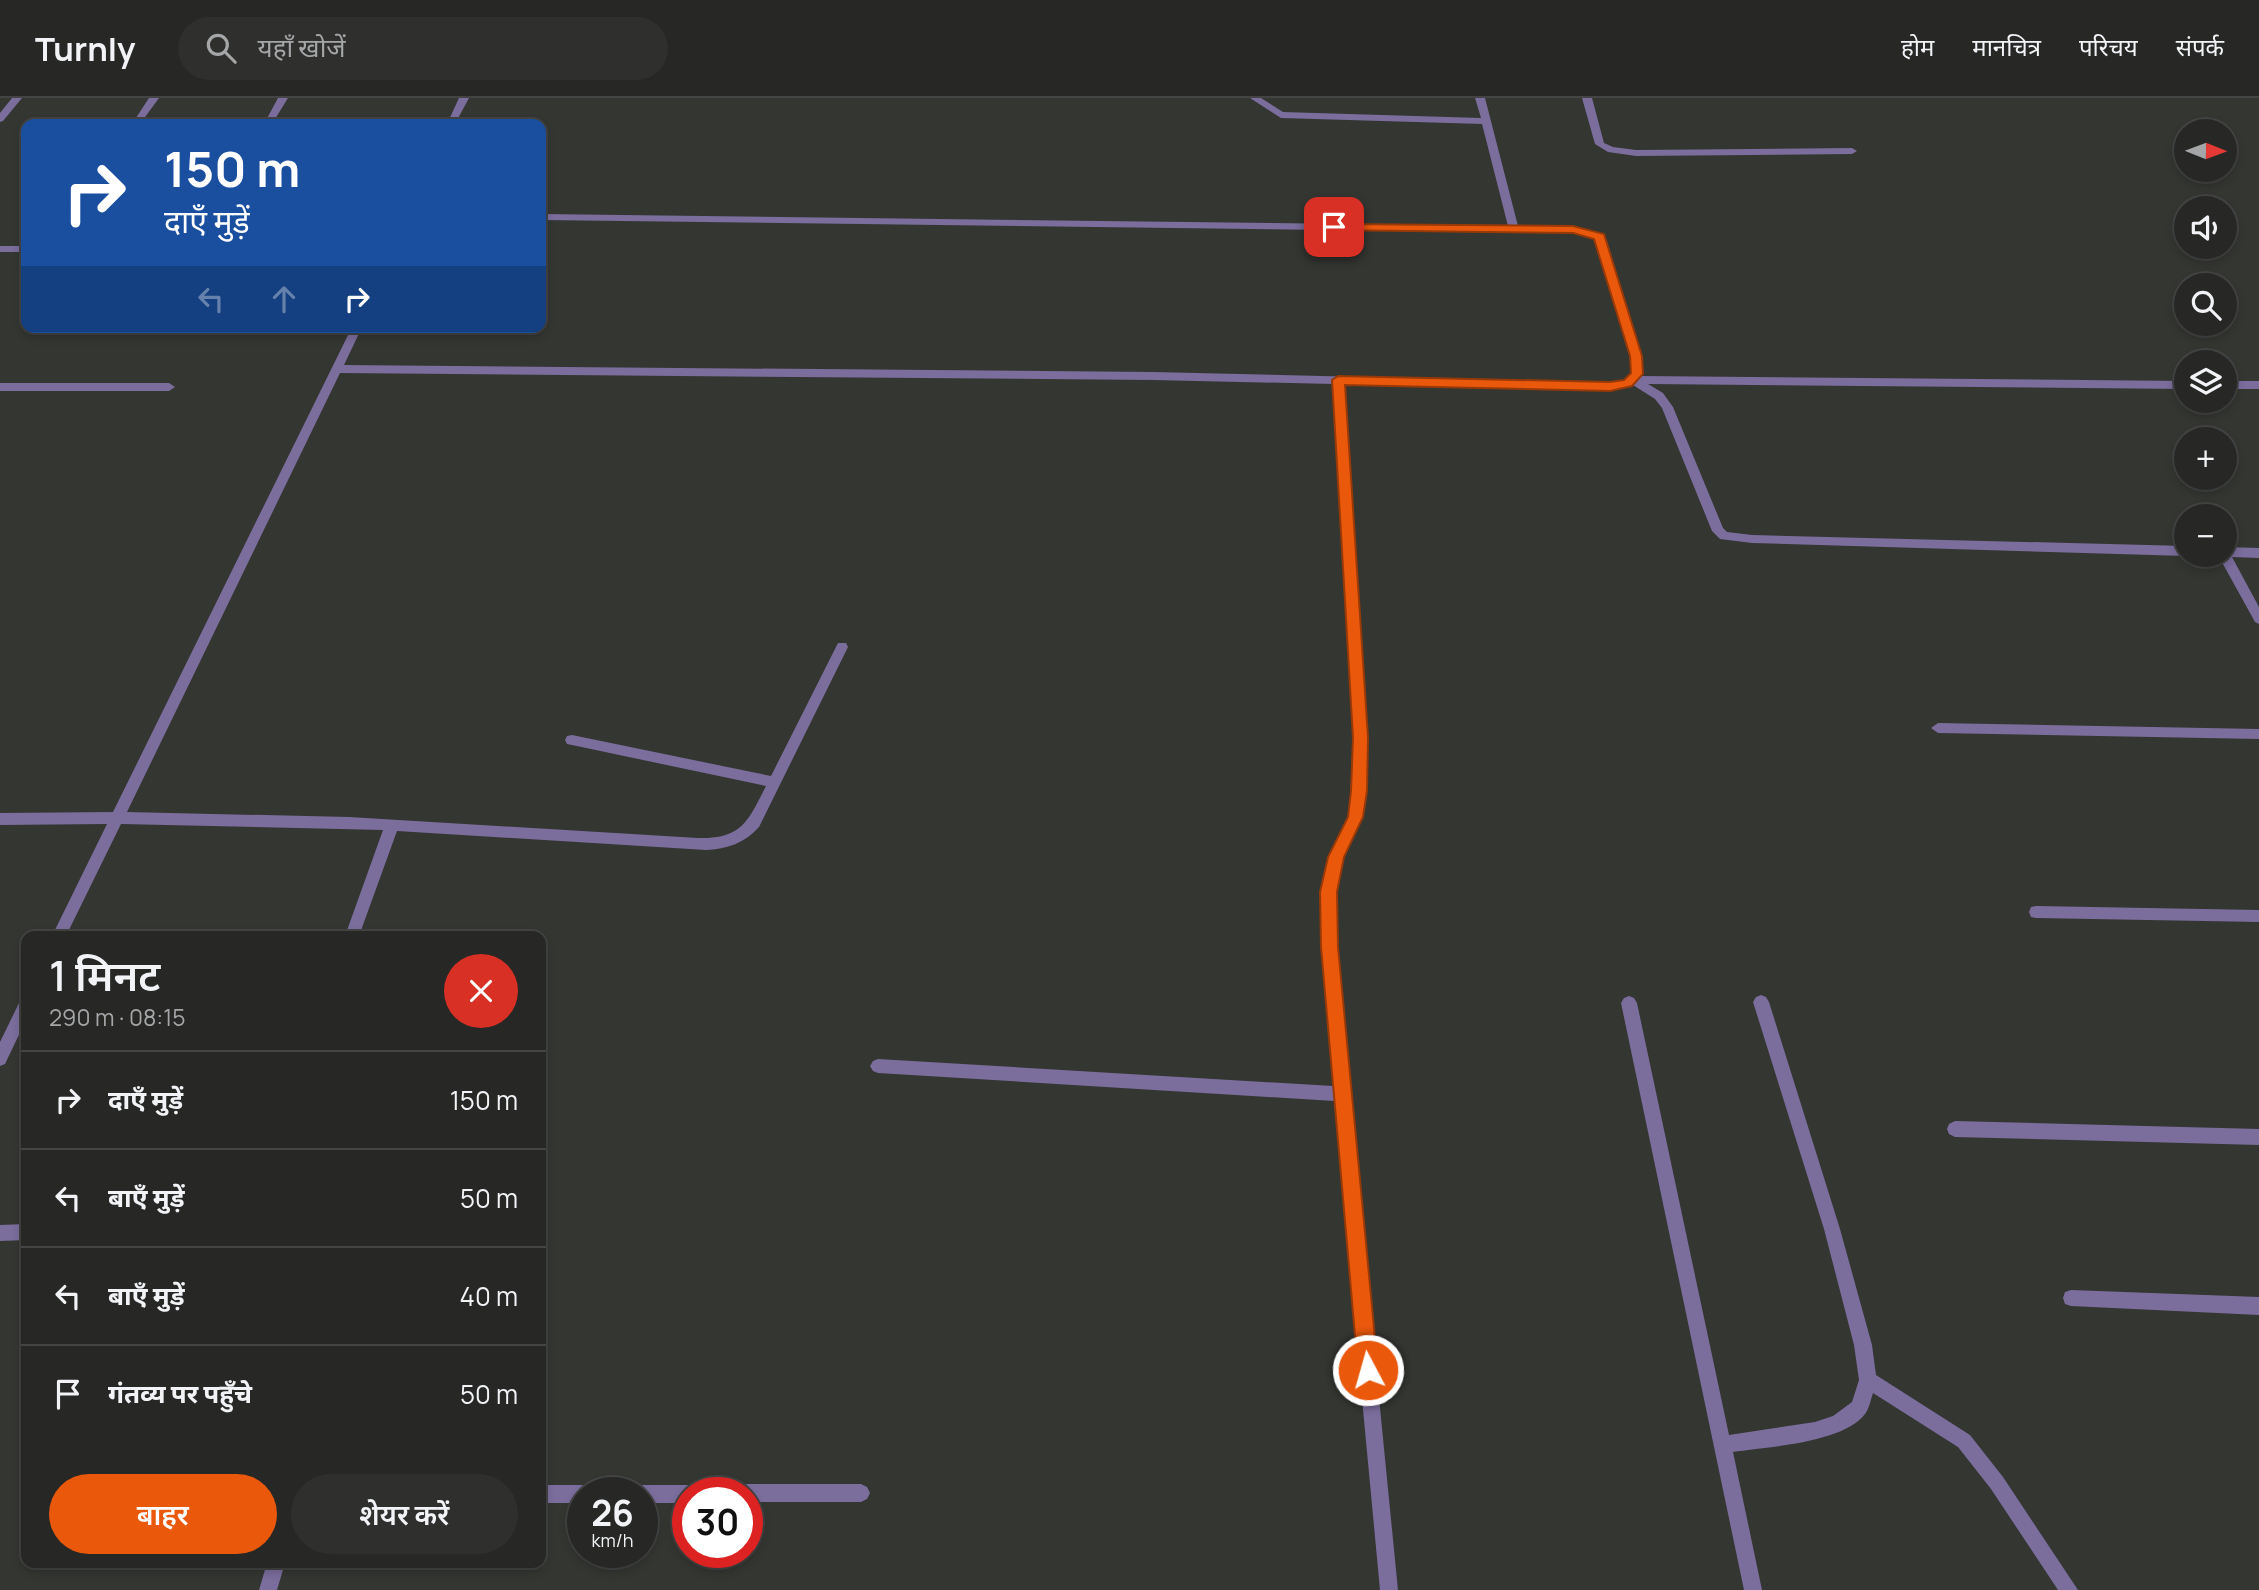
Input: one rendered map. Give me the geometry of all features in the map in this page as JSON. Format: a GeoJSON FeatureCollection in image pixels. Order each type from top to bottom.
{"type":"FeatureCollection","features":[{"type":"Feature","properties":{"kind":"street"},"geometry":{"type":"LineString","coordinates":[[0,119],[17,98]]}},
{"type":"Feature","properties":{"kind":"street"},"geometry":{"type":"LineString","coordinates":[[139,119],[154,98]]}},
{"type":"Feature","properties":{"kind":"street"},"geometry":{"type":"LineString","coordinates":[[271,119],[283,98]]}},
{"type":"Feature","properties":{"kind":"street"},"geometry":{"type":"LineString","coordinates":[[454,119],[464,98]]}},
{"type":"Feature","properties":{"kind":"street"},"geometry":{"type":"LineString","coordinates":[[1255,98],[1281,115],[1484,121]]}},
{"type":"Feature","properties":{"kind":"street"},"geometry":{"type":"LineString","coordinates":[[1480,98],[1514,229]]}},
{"type":"Feature","properties":{"kind":"street"},"geometry":{"type":"LineString","coordinates":[[1587,98],[1600,144],[1611,150],[1636,153],[1852,151]]}},
{"type":"Feature","properties":{"kind":"street"},"geometry":{"type":"LineString","coordinates":[[546,217],[1573,230],[1600,237],[1636,356],[1637,374],[1634,380]]}},
{"type":"Feature","properties":{"kind":"street"},"geometry":{"type":"LineString","coordinates":[[0,249],[21,249]]}},
{"type":"Feature","properties":{"kind":"street"},"geometry":{"type":"LineString","coordinates":[[61,931],[355,333]]}},
{"type":"Feature","properties":{"kind":"street"},"geometry":{"type":"LineString","coordinates":[[338,369],[943,373],[1610,387],[1634,380],[2174,385]]}},
{"type":"Feature","properties":{"kind":"street"},"geometry":{"type":"LineString","coordinates":[[1338,380],[1360,738],[1356,817],[1336,857],[1328,892],[1330,947],[1341,1094],[1389,1590]]}},
{"type":"Feature","properties":{"kind":"street"},"geometry":{"type":"LineString","coordinates":[[1634,380],[1659,397],[1667,407],[1718,531],[1724,536],[2174,551]]}},
{"type":"Feature","properties":{"kind":"street"},"geometry":{"type":"LineString","coordinates":[[2237,385],[2259,385]]}},
{"type":"Feature","properties":{"kind":"street"},"geometry":{"type":"LineString","coordinates":[[0,387],[169,387]]}},
{"type":"Feature","properties":{"kind":"street"},"geometry":{"type":"LineString","coordinates":[[2237,553],[2259,553]]}},
{"type":"Feature","properties":{"kind":"street"},"geometry":{"type":"LineString","coordinates":[[2231,567],[2259,620]]}},
{"type":"Feature","properties":{"kind":"street"},"geometry":{"type":"LineString","coordinates":[[0,819],[117,816],[392,826],[721,843],[748,831],[842,647]]}},
{"type":"Feature","properties":{"kind":"street"},"geometry":{"type":"LineString","coordinates":[[1938,728],[2259,734]]}},
{"type":"Feature","properties":{"kind":"street"},"geometry":{"type":"LineString","coordinates":[[572,740],[774,782]]}},
{"type":"Feature","properties":{"kind":"street"},"geometry":{"type":"LineString","coordinates":[[354,931],[392,826]]}},
{"type":"Feature","properties":{"kind":"street"},"geometry":{"type":"LineString","coordinates":[[2036,912],[2259,916]]}},
{"type":"Feature","properties":{"kind":"street"},"geometry":{"type":"LineString","coordinates":[[1723,1445],[1815,1431],[1838,1423],[1859,1408],[1868,1380],[1863,1345],[1832,1229],[1761,1002]]}},
{"type":"Feature","properties":{"kind":"street"},"geometry":{"type":"LineString","coordinates":[[1629,1003],[1753,1590]]}},
{"type":"Feature","properties":{"kind":"street"},"geometry":{"type":"LineString","coordinates":[[0,1059],[21,1015]]}},
{"type":"Feature","properties":{"kind":"street"},"geometry":{"type":"LineString","coordinates":[[878,1066],[1341,1094]]}},
{"type":"Feature","properties":{"kind":"street"},"geometry":{"type":"LineString","coordinates":[[1955,1129],[2259,1137]]}},
{"type":"Feature","properties":{"kind":"street"},"geometry":{"type":"LineString","coordinates":[[0,1233],[21,1232]]}},
{"type":"Feature","properties":{"kind":"street"},"geometry":{"type":"LineString","coordinates":[[2071,1298],[2259,1306]]}},
{"type":"Feature","properties":{"kind":"street"},"geometry":{"type":"LineString","coordinates":[[1868,1380],[1964,1441],[1997,1483],[2069,1590]]}},
{"type":"Feature","properties":{"kind":"street"},"geometry":{"type":"LineString","coordinates":[[763,1493],[861,1493]]}},
{"type":"Feature","properties":{"kind":"street"},"geometry":{"type":"LineString","coordinates":[[546,1494],[567,1494]]}},
{"type":"Feature","properties":{"kind":"street"},"geometry":{"type":"LineString","coordinates":[[268,1590],[275,1568]]}},
{"type":"Feature","properties":{"kind":"route"},"geometry":{"type":"LineString","coordinates":[[1334,227],[1573,230],[1600,237],[1636,356],[1637,374],[1634,380],[1628,383],[1610,387],[1338,380],[1360,738],[1359,791],[1356,817],[1336,857],[1328,892],[1341,1094],[1368,1370]]}}]}
